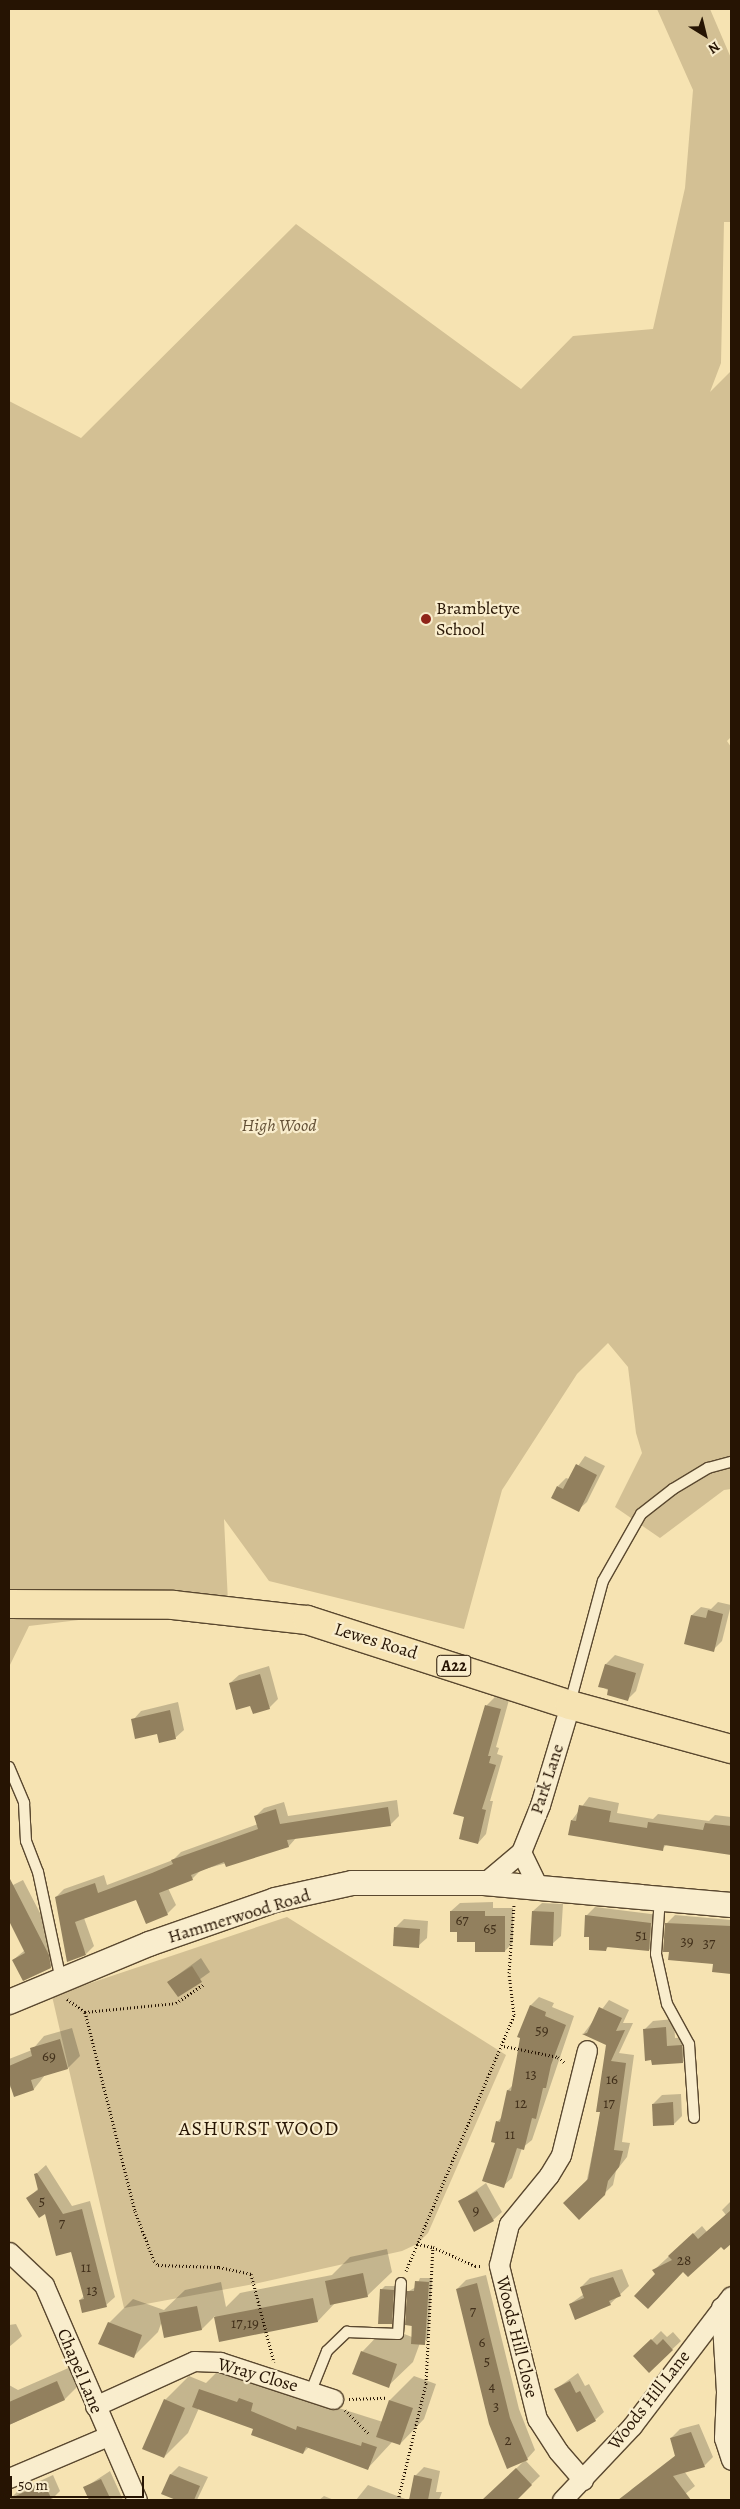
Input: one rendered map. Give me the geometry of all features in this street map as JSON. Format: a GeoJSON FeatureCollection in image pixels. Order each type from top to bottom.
{"type":"FeatureCollection","features":[{"type":"Feature","properties":{"kind":"highway","name":"Lewes Road"},"geometry":{"type":"LineString","coordinates":[[9,1604],[173,1606],[307,1620],[570,1705],[731,1749]]}},
{"type":"Feature","properties":{"kind":"street","name":"Park Lane"},"geometry":{"type":"LineString","coordinates":[[522,1852],[540,1804],[570,1705]]}},
{"type":"Feature","properties":{"kind":"street"},"geometry":{"type":"LineString","coordinates":[[484,1883],[522,1852]]}},
{"type":"Feature","properties":{"kind":"street"},"geometry":{"type":"LineString","coordinates":[[522,1852],[527,1886]]}},
{"type":"Feature","properties":{"kind":"street","name":"Hammerwood Road"},"geometry":{"type":"LineString","coordinates":[[9,2002],[149,1944],[275,1900],[352,1883],[484,1883],[731,1905]]}},
{"type":"Feature","properties":{"kind":"street","name":"Woods Hill Close"},"geometry":{"type":"LineString","coordinates":[[583,2480],[558,2451],[538,2418],[499,2265],[510,2224],[550,2175],[561,2154],[587,2050]]}},
{"type":"Feature","properties":{"kind":"street","name":"Chapel Lane"},"geometry":{"type":"LineString","coordinates":[[9,2252],[44,2285],[137,2500]]}},
{"type":"Feature","properties":{"kind":"street"},"geometry":{"type":"LineString","coordinates":[[726,2301],[724,2438],[731,2460]]}},
{"type":"Feature","properties":{"kind":"street","name":"Woods Hill Lane"},"geometry":{"type":"LineString","coordinates":[[562,2500],[583,2480],[632,2426],[726,2301]]}},
{"type":"Feature","properties":{"kind":"street","name":"Wray Close"},"geometry":{"type":"LineString","coordinates":[[95,2406],[194,2361],[220,2362],[333,2399]]}},
{"type":"Feature","properties":{"kind":"street"},"geometry":{"type":"LineString","coordinates":[[9,2478],[108,2436]]}},
{"type":"Feature","properties":{"kind":"lane"},"geometry":{"type":"LineString","coordinates":[[570,1705],[603,1581],[642,1514],[673,1489],[708,1468],[731,1462]]}},
{"type":"Feature","properties":{"kind":"lane"},"geometry":{"type":"LineString","coordinates":[[9,1767],[24,1802],[26,1840],[38,1872],[62,1980]]}},
{"type":"Feature","properties":{"kind":"lane"},"geometry":{"type":"LineString","coordinates":[[660,1898],[656,1954],[667,2004],[689,2044],[694,2118]]}},
{"type":"Feature","properties":{"kind":"lane","name":"Wray Close"},"geometry":{"type":"LineString","coordinates":[[311,2391],[326,2351],[347,2332],[398,2334],[401,2283]]}},
{"type":"Feature","properties":{"kind":"path"},"geometry":{"type":"LineString","coordinates":[[401,2283],[504,2046],[514,2015],[509,1973],[527,1886]]}},
{"type":"Feature","properties":{"kind":"path"},"geometry":{"type":"LineString","coordinates":[[204,1984],[176,2003],[85,2012],[136,2211],[154,2261],[158,2265],[219,2267],[251,2274],[279,2382]]}},
{"type":"Feature","properties":{"kind":"path"},"geometry":{"type":"LineString","coordinates":[[504,2046],[558,2057]]}},
{"type":"Feature","properties":{"kind":"path"},"geometry":{"type":"LineString","coordinates":[[417,2244],[433,2247],[475,2266],[499,2265]]}},
{"type":"Feature","properties":{"kind":"path"},"geometry":{"type":"LineString","coordinates":[[398,2500],[426,2383],[433,2247]]}},
{"type":"Feature","properties":{"kind":"path"},"geometry":{"type":"LineString","coordinates":[[333,2399],[386,2398]]}},
{"type":"Feature","properties":{"kind":"path"},"geometry":{"type":"LineString","coordinates":[[333,2399],[369,2434]]}},
{"type":"Feature","properties":{"kind":"green space","name":"High Wood"},"geometry":{"type":"Polygon","coordinates":[[[657,9],[710,9],[731,58],[731,222],[724,222],[721,363],[710,392],[731,371],[731,737],[727,741],[731,747],[731,1489],[724,1490],[660,1538],[615,1507],[642,1453],[636,1433],[628,1367],[608,1343],[577,1374],[502,1490],[464,1629],[269,1581],[224,1519],[228,1602],[29,1626],[9,1667],[9,401],[81,438],[296,224],[521,389],[573,336],[653,329],[685,188],[693,90],[657,9]]]}},
{"type":"Feature","properties":{"kind":"green space"},"geometry":{"type":"Polygon","coordinates":[[[287,1917],[506,2055],[428,2233],[417,2244],[402,2251],[254,2284],[124,2308],[52,1996],[287,1917]]]}},
{"type":"Feature","properties":{"kind":"building"},"geometry":{"type":"Polygon","coordinates":[[[576,1464],[597,1475],[579,1512],[551,1498],[557,1486],[563,1489],[576,1464]]]}},
{"type":"Feature","properties":{"kind":"building"},"geometry":{"type":"Polygon","coordinates":[[[708,1610],[723,1614],[714,1652],[684,1644],[691,1615],[706,1618],[708,1610]]]}},
{"type":"Feature","properties":{"kind":"building"},"geometry":{"type":"Polygon","coordinates":[[[605,1664],[636,1673],[628,1701],[607,1695],[608,1689],[598,1687],[605,1664]]]}},
{"type":"Feature","properties":{"kind":"building"},"geometry":{"type":"Polygon","coordinates":[[[260,1674],[270,1709],[253,1714],[250,1706],[236,1710],[229,1683],[260,1674]]]}},
{"type":"Feature","properties":{"kind":"building"},"geometry":{"type":"Polygon","coordinates":[[[485,1705],[501,1709],[488,1756],[491,1756],[489,1763],[496,1765],[482,1809],[486,1810],[478,1844],[459,1839],[464,1817],[453,1814],[485,1705]]]}},
{"type":"Feature","properties":{"kind":"building"},"geometry":{"type":"Polygon","coordinates":[[[170,1710],[176,1739],[159,1743],[157,1734],[135,1739],[131,1719],[170,1710]]]}},
{"type":"Feature","properties":{"kind":"building"},"geometry":{"type":"Polygon","coordinates":[[[579,1805],[611,1811],[609,1822],[647,1828],[648,1822],[703,1830],[705,1823],[731,1826],[731,1855],[664,1845],[663,1851],[568,1835],[571,1820],[576,1821],[579,1805]]]}},
{"type":"Feature","properties":{"kind":"building"},"geometry":{"type":"Polygon","coordinates":[[[388,1807],[391,1826],[287,1840],[289,1847],[226,1867],[224,1862],[191,1875],[193,1880],[159,1893],[168,1915],[146,1924],[136,1900],[75,1922],[86,1955],[67,1962],[55,1897],[95,1883],[98,1893],[152,1873],[173,1864],[171,1860],[258,1829],[254,1816],[276,1809],[280,1824],[388,1807]]]}},
{"type":"Feature","properties":{"kind":"building"},"geometry":{"type":"Polygon","coordinates":[[[9,1877],[49,1955],[51,1968],[23,1981],[12,1960],[25,1953],[9,1921],[9,1877]]]}},
{"type":"Feature","properties":{"kind":"building"},"geometry":{"type":"Polygon","coordinates":[[[450,1911],[485,1911],[485,1916],[505,1916],[505,1952],[475,1952],[475,1942],[457,1942],[457,1932],[450,1932],[450,1911]]]}},
{"type":"Feature","properties":{"kind":"building"},"geometry":{"type":"Polygon","coordinates":[[[532,1911],[554,1912],[553,1946],[530,1945],[532,1911]]]}},
{"type":"Feature","properties":{"kind":"building"},"geometry":{"type":"Polygon","coordinates":[[[585,1915],[651,1923],[649,1951],[607,1947],[606,1951],[589,1950],[589,1937],[584,1937],[585,1915]]]}},
{"type":"Feature","properties":{"kind":"building"},"geometry":{"type":"Polygon","coordinates":[[[665,1923],[731,1926],[731,1974],[712,1972],[713,1964],[668,1960],[669,1952],[663,1952],[665,1923]]]}},
{"type":"Feature","properties":{"kind":"building"},"geometry":{"type":"Polygon","coordinates":[[[394,1927],[420,1929],[419,1948],[393,1946],[394,1927]]]}},
{"type":"Feature","properties":{"kind":"building"},"geometry":{"type":"Polygon","coordinates":[[[192,1966],[202,1982],[178,1997],[167,1982],[192,1966]]]}},
{"type":"Feature","properties":{"kind":"building"},"geometry":{"type":"Polygon","coordinates":[[[530,2005],[546,2012],[545,2016],[566,2025],[551,2065],[546,2088],[543,2088],[536,2119],[532,2118],[524,2150],[517,2148],[504,2188],[482,2181],[495,2143],[491,2142],[496,2121],[500,2122],[507,2090],[511,2091],[520,2038],[517,2037],[530,2005]]]}},
{"type":"Feature","properties":{"kind":"building"},"geometry":{"type":"Polygon","coordinates":[[[599,2007],[622,2018],[616,2031],[625,2030],[611,2061],[626,2063],[614,2150],[623,2151],[619,2167],[608,2181],[605,2195],[579,2220],[563,2203],[588,2179],[600,2112],[596,2112],[606,2045],[582,2034],[587,2033],[599,2007]]]}},
{"type":"Feature","properties":{"kind":"building"},"geometry":{"type":"Polygon","coordinates":[[[666,2027],[667,2046],[682,2045],[683,2063],[652,2065],[651,2060],[645,2061],[643,2029],[666,2027]]]}},
{"type":"Feature","properties":{"kind":"building"},"geometry":{"type":"Polygon","coordinates":[[[60,2039],[68,2069],[31,2080],[34,2090],[14,2097],[9,2082],[9,2066],[32,2056],[30,2048],[60,2039]]]}},
{"type":"Feature","properties":{"kind":"building"},"geometry":{"type":"Polygon","coordinates":[[[673,2102],[674,2125],[653,2126],[652,2104],[673,2102]]]}},
{"type":"Feature","properties":{"kind":"building"},"geometry":{"type":"Polygon","coordinates":[[[37,2173],[63,2214],[82,2209],[107,2307],[82,2313],[79,2300],[84,2299],[71,2252],[56,2256],[45,2214],[39,2218],[26,2198],[38,2190],[34,2174],[37,2173]]]}},
{"type":"Feature","properties":{"kind":"building"},"geometry":{"type":"Polygon","coordinates":[[[477,2191],[494,2221],[474,2232],[458,2201],[477,2191]]]}},
{"type":"Feature","properties":{"kind":"building"},"geometry":{"type":"Polygon","coordinates":[[[731,2210],[731,2244],[724,2250],[721,2247],[688,2277],[683,2272],[648,2309],[634,2296],[655,2274],[652,2270],[672,2260],[668,2256],[693,2233],[698,2239],[731,2210]]]}},
{"type":"Feature","properties":{"kind":"building"},"geometry":{"type":"Polygon","coordinates":[[[363,2273],[368,2297],[330,2305],[325,2281],[363,2273]]]}},
{"type":"Feature","properties":{"kind":"building"},"geometry":{"type":"Polygon","coordinates":[[[613,2277],[621,2296],[609,2301],[611,2305],[575,2320],[569,2304],[584,2298],[580,2287],[613,2277]]]}},
{"type":"Feature","properties":{"kind":"building"},"geometry":{"type":"Polygon","coordinates":[[[415,2281],[429,2282],[425,2345],[411,2344],[412,2326],[405,2325],[407,2291],[414,2291],[415,2281]]]}},
{"type":"Feature","properties":{"kind":"building"},"geometry":{"type":"Polygon","coordinates":[[[477,2283],[510,2418],[528,2460],[507,2469],[489,2424],[456,2289],[477,2283]]]}},
{"type":"Feature","properties":{"kind":"building"},"geometry":{"type":"Polygon","coordinates":[[[380,2289],[394,2290],[392,2324],[378,2324],[380,2289]]]}},
{"type":"Feature","properties":{"kind":"building"},"geometry":{"type":"Polygon","coordinates":[[[313,2298],[318,2322],[219,2342],[214,2317],[313,2298]]]}},
{"type":"Feature","properties":{"kind":"building"},"geometry":{"type":"Polygon","coordinates":[[[197,2306],[202,2330],[164,2338],[159,2313],[197,2306]]]}},
{"type":"Feature","properties":{"kind":"building"},"geometry":{"type":"Polygon","coordinates":[[[108,2322],[142,2335],[134,2358],[98,2344],[108,2322]]]}},
{"type":"Feature","properties":{"kind":"building"},"geometry":{"type":"Polygon","coordinates":[[[651,2339],[657,2345],[663,2339],[673,2350],[649,2373],[633,2356],[651,2339]]]}},
{"type":"Feature","properties":{"kind":"building"},"geometry":{"type":"Polygon","coordinates":[[[361,2351],[397,2364],[389,2388],[352,2374],[361,2351]]]}},
{"type":"Feature","properties":{"kind":"building"},"geometry":{"type":"Polygon","coordinates":[[[57,2381],[65,2400],[9,2425],[9,2402],[57,2381]]]}},
{"type":"Feature","properties":{"kind":"building"},"geometry":{"type":"Polygon","coordinates":[[[570,2381],[576,2393],[580,2391],[596,2421],[577,2432],[554,2389],[570,2381]]]}},
{"type":"Feature","properties":{"kind":"building"},"geometry":{"type":"Polygon","coordinates":[[[199,2389],[237,2402],[239,2398],[253,2403],[251,2411],[296,2430],[297,2426],[361,2446],[362,2442],[377,2447],[368,2470],[306,2447],[303,2454],[251,2435],[253,2429],[192,2407],[199,2389]]]}},
{"type":"Feature","properties":{"kind":"building"},"geometry":{"type":"Polygon","coordinates":[[[164,2399],[185,2408],[164,2458],[142,2449],[164,2399]]]}},
{"type":"Feature","properties":{"kind":"building"},"geometry":{"type":"Polygon","coordinates":[[[389,2400],[413,2408],[400,2445],[376,2437],[389,2400]]]}},
{"type":"Feature","properties":{"kind":"building"},"geometry":{"type":"Polygon","coordinates":[[[691,2432],[705,2467],[673,2476],[691,2500],[618,2500],[675,2456],[670,2438],[691,2432]]]}},
{"type":"Feature","properties":{"kind":"building"},"geometry":{"type":"Polygon","coordinates":[[[516,2468],[532,2485],[517,2500],[482,2500],[516,2468]]]}},
{"type":"Feature","properties":{"kind":"building"},"geometry":{"type":"Polygon","coordinates":[[[170,2474],[200,2486],[194,2500],[176,2500],[161,2494],[170,2474]]]}},
{"type":"Feature","properties":{"kind":"building"},"geometry":{"type":"Polygon","coordinates":[[[414,2475],[432,2479],[428,2500],[409,2500],[414,2475]]]}},
{"type":"Feature","properties":{"kind":"building"},"geometry":{"type":"Polygon","coordinates":[[[101,2479],[111,2500],[89,2500],[83,2487],[101,2479]]]}},
{"type":"Feature","properties":{"kind":"building"},"geometry":{"type":"Polygon","coordinates":[[[44,2483],[52,2500],[9,2500],[9,2499],[44,2483]]]}},
{"type":"Feature","properties":{"kind":"place","name":"Brambletye School"},"geometry":{"type":"Point","coordinates":[426,619]}},
{"type":"Feature","properties":{"kind":"district","name":"ASHURST WOOD"},"geometry":{"type":"Point","coordinates":[259,2128]}}]}
